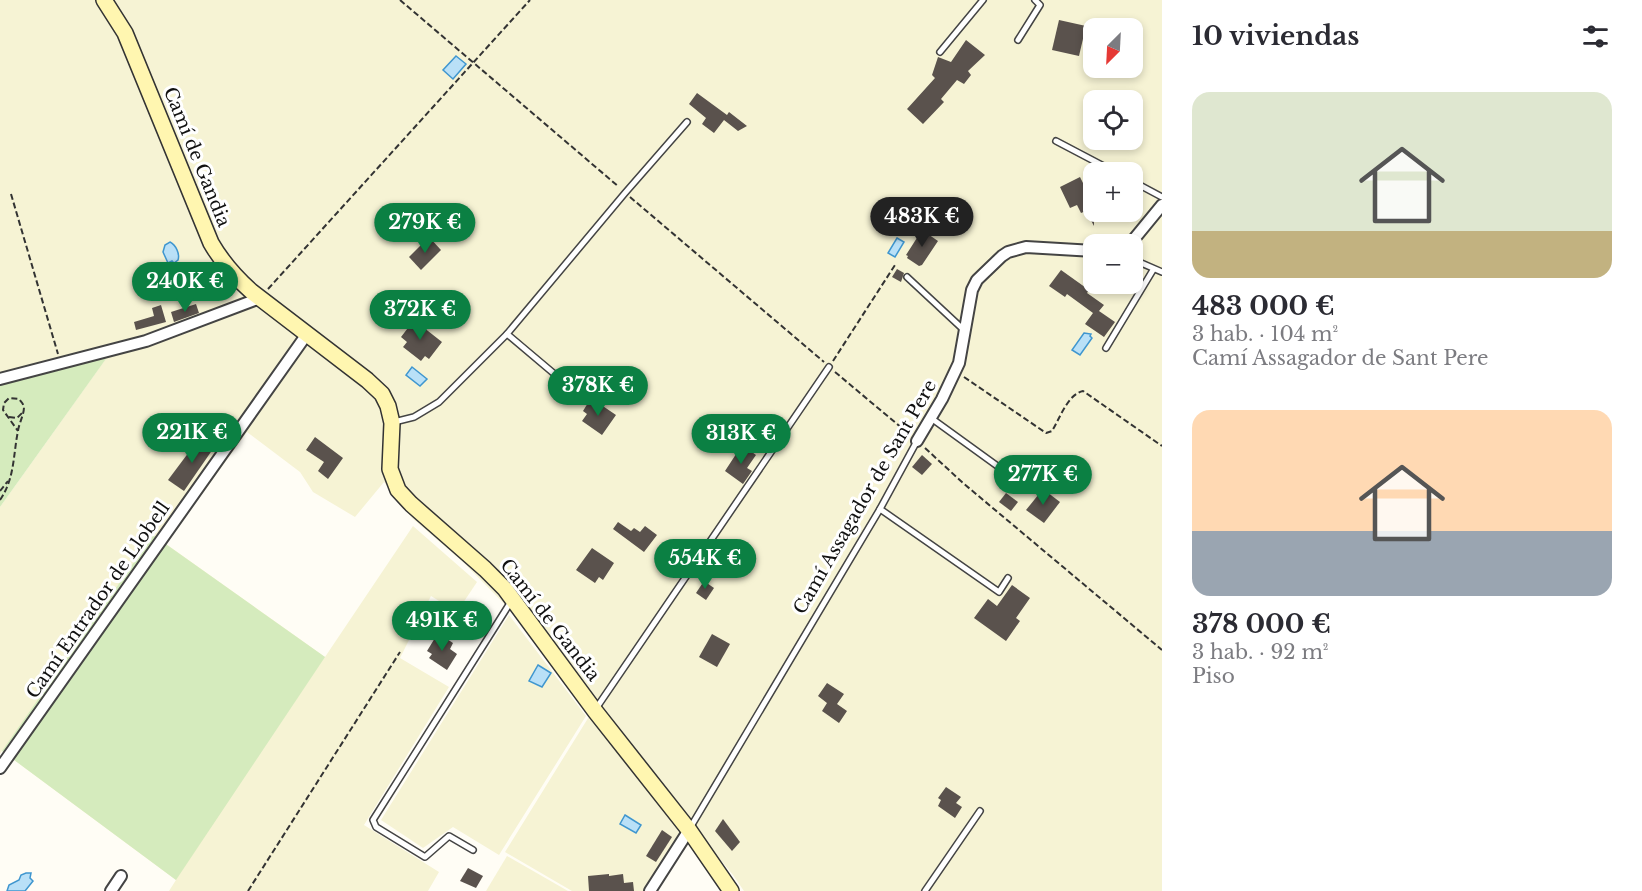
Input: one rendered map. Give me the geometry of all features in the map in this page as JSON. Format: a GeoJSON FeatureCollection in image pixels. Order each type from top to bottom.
{"type":"FeatureCollection","features":[{"type":"Feature","properties":{"kind":"main road","name":"Camí de Gandia"},"geometry":{"type":"LineString","coordinates":[[104,0],[124,33],[211,243],[228,269],[260,298],[377,388],[385,400],[392,423],[390,469],[398,490],[486,569],[512,599],[595,711],[689,830],[731,891]]}},
{"type":"Feature","properties":{"kind":"street"},"geometry":{"type":"LineString","coordinates":[[1138,234],[1162,205]]}},
{"type":"Feature","properties":{"kind":"street","name":"Camí Assagador de Sant Pere"},"geometry":{"type":"LineString","coordinates":[[917,441],[960,363],[972,290],[976,280],[1008,252],[1026,247],[1083,250]]}},
{"type":"Feature","properties":{"kind":"street"},"geometry":{"type":"LineString","coordinates":[[0,379],[146,341],[260,298]]}},
{"type":"Feature","properties":{"kind":"street","name":"Camí Entrador de Llobell"},"geometry":{"type":"LineString","coordinates":[[0,768],[308,334]]}},
{"type":"Feature","properties":{"kind":"street"},"geometry":{"type":"LineString","coordinates":[[650,891],[689,830]]}},
{"type":"Feature","properties":{"kind":"street"},"geometry":{"type":"LineString","coordinates":[[111,891],[121,876]]}},
{"type":"Feature","properties":{"kind":"lane"},"geometry":{"type":"LineString","coordinates":[[940,52],[983,0]]}},
{"type":"Feature","properties":{"kind":"lane"},"geometry":{"type":"LineString","coordinates":[[1018,40],[1040,5],[1035,0]]}},
{"type":"Feature","properties":{"kind":"lane"},"geometry":{"type":"LineString","coordinates":[[392,423],[414,417],[439,402],[507,334],[687,122]]}},
{"type":"Feature","properties":{"kind":"lane"},"geometry":{"type":"LineString","coordinates":[[1056,141],[1096,162]]}},
{"type":"Feature","properties":{"kind":"lane"},"geometry":{"type":"LineString","coordinates":[[1143,188],[1162,197]]}},
{"type":"Feature","properties":{"kind":"lane"},"geometry":{"type":"LineString","coordinates":[[1143,265],[1162,272]]}},
{"type":"Feature","properties":{"kind":"lane"},"geometry":{"type":"LineString","coordinates":[[1106,348],[1153,270]]}},
{"type":"Feature","properties":{"kind":"lane"},"geometry":{"type":"LineString","coordinates":[[907,277],[965,331]]}},
{"type":"Feature","properties":{"kind":"lane"},"geometry":{"type":"LineString","coordinates":[[507,334],[577,393]]}},
{"type":"Feature","properties":{"kind":"lane"},"geometry":{"type":"LineString","coordinates":[[595,711],[829,367]]}},
{"type":"Feature","properties":{"kind":"lane"},"geometry":{"type":"LineString","coordinates":[[931,418],[1007,473],[1011,483]]}},
{"type":"Feature","properties":{"kind":"lane","name":"Camí Assagador de Sant Pere"},"geometry":{"type":"LineString","coordinates":[[689,830],[880,509],[917,441]]}},
{"type":"Feature","properties":{"kind":"lane"},"geometry":{"type":"LineString","coordinates":[[880,509],[999,592],[1008,578]]}},
{"type":"Feature","properties":{"kind":"lane"},"geometry":{"type":"LineString","coordinates":[[473,850],[449,836],[425,857],[376,827],[373,820],[512,599]]}},
{"type":"Feature","properties":{"kind":"lane"},"geometry":{"type":"LineString","coordinates":[[925,891],[980,811]]}},
{"type":"Feature","properties":{"kind":"path"},"geometry":{"type":"LineString","coordinates":[[400,0],[917,441],[963,483],[1162,650]]}},
{"type":"Feature","properties":{"kind":"path"},"geometry":{"type":"LineString","coordinates":[[260,298],[530,0]]}},
{"type":"Feature","properties":{"kind":"path"},"geometry":{"type":"LineString","coordinates":[[11,194],[61,362]]}},
{"type":"Feature","properties":{"kind":"path"},"geometry":{"type":"LineString","coordinates":[[829,367],[895,265]]}},
{"type":"Feature","properties":{"kind":"path"},"geometry":{"type":"LineString","coordinates":[[956,371],[1046,433],[1052,431],[1072,396],[1083,391],[1162,446]]}},
{"type":"Feature","properties":{"kind":"path"},"geometry":{"type":"LineString","coordinates":[[0,500],[10,478],[16,455],[23,410],[21,401],[12,398],[4,403],[2,408],[18,432]]}},
{"type":"Feature","properties":{"kind":"path"},"geometry":{"type":"LineString","coordinates":[[7,416],[17,418],[23,410]]}},
{"type":"Feature","properties":{"kind":"path"},"geometry":{"type":"LineString","coordinates":[[0,490],[10,478]]}},
{"type":"Feature","properties":{"kind":"path"},"geometry":{"type":"LineString","coordinates":[[248,891],[400,652]]}},
{"type":"Feature","properties":{"kind":"shaded area"},"geometry":{"type":"Polygon","coordinates":[[[0,0],[1162,0],[1162,891],[744,891],[690,823],[646,891],[572,891],[505,852],[590,715],[523,623],[463,562],[412,518],[384,482],[355,517],[313,492],[300,472],[247,432],[166,544],[325,657],[413,526],[477,582],[457,612],[431,596],[400,658],[449,687],[364,825],[439,872],[428,891],[169,891],[176,880],[2,751],[0,754],[0,507],[107,357],[0,385],[0,0]]]}},
{"type":"Feature","properties":{"kind":"shaded area"},"geometry":{"type":"Polygon","coordinates":[[[509,615],[586,716],[499,855],[453,827],[423,848],[381,820],[509,615]]]}},
{"type":"Feature","properties":{"kind":"shaded area"},"geometry":{"type":"Polygon","coordinates":[[[507,856],[568,891],[486,891],[507,856]]]}},
{"type":"Feature","properties":{"kind":"green space"},"geometry":{"type":"Polygon","coordinates":[[[108,356],[0,507],[0,385],[108,356]]]}},
{"type":"Feature","properties":{"kind":"green space"},"geometry":{"type":"Polygon","coordinates":[[[153,535],[325,657],[176,880],[2,751],[153,535]]]}},
{"type":"Feature","properties":{"kind":"water"},"geometry":{"type":"Polygon","coordinates":[[[456,56],[466,64],[453,79],[443,70],[456,56]]]}},
{"type":"Feature","properties":{"kind":"water"},"geometry":{"type":"Polygon","coordinates":[[[897,238],[904,242],[895,257],[888,253],[897,238]]]}},
{"type":"Feature","properties":{"kind":"water"},"geometry":{"type":"Polygon","coordinates":[[[170,242],[176,247],[178,255],[178,260],[174,263],[172,261],[168,263],[163,252],[165,245],[170,242]]]}},
{"type":"Feature","properties":{"kind":"water"},"geometry":{"type":"Polygon","coordinates":[[[1084,333],[1091,334],[1092,338],[1080,355],[1072,350],[1084,333]]]}},
{"type":"Feature","properties":{"kind":"water"},"geometry":{"type":"Polygon","coordinates":[[[412,367],[427,379],[420,386],[406,375],[412,367]]]}},
{"type":"Feature","properties":{"kind":"water"},"geometry":{"type":"Polygon","coordinates":[[[613,370],[630,384],[623,392],[606,378],[613,370]]]}},
{"type":"Feature","properties":{"kind":"water"},"geometry":{"type":"Polygon","coordinates":[[[1028,456],[1046,468],[1041,475],[1024,463],[1028,456]]]}},
{"type":"Feature","properties":{"kind":"water"},"geometry":{"type":"Polygon","coordinates":[[[538,665],[551,673],[542,687],[529,681],[538,665]]]}},
{"type":"Feature","properties":{"kind":"water"},"geometry":{"type":"Polygon","coordinates":[[[625,815],[641,825],[636,833],[620,824],[625,815]]]}},
{"type":"Feature","properties":{"kind":"water"},"geometry":{"type":"Polygon","coordinates":[[[26,873],[31,873],[30,878],[33,881],[25,891],[7,891],[9,885],[26,873]]]}},
{"type":"Feature","properties":{"kind":"building"},"geometry":{"type":"Polygon","coordinates":[[[1059,20],[1083,25],[1079,56],[1052,50],[1059,20]]]}},
{"type":"Feature","properties":{"kind":"building"},"geometry":{"type":"Polygon","coordinates":[[[966,40],[985,55],[968,71],[971,75],[964,84],[957,80],[941,99],[944,102],[923,124],[907,109],[935,78],[932,75],[938,57],[951,62],[966,40]]]}},
{"type":"Feature","properties":{"kind":"building"},"geometry":{"type":"Polygon","coordinates":[[[697,93],[727,115],[729,112],[747,126],[738,131],[724,120],[714,133],[702,124],[706,118],[689,104],[697,93]]]}},
{"type":"Feature","properties":{"kind":"building"},"geometry":{"type":"Polygon","coordinates":[[[1080,177],[1083,183],[1083,212],[1081,213],[1077,205],[1070,208],[1060,187],[1080,177]]]}},
{"type":"Feature","properties":{"kind":"building"},"geometry":{"type":"Polygon","coordinates":[[[922,230],[938,241],[919,266],[906,255],[922,230]]]}},
{"type":"Feature","properties":{"kind":"building"},"geometry":{"type":"Polygon","coordinates":[[[429,237],[441,250],[421,270],[409,257],[429,237]]]}},
{"type":"Feature","properties":{"kind":"building"},"geometry":{"type":"Polygon","coordinates":[[[897,269],[904,273],[901,282],[892,277],[897,269]]]}},
{"type":"Feature","properties":{"kind":"building"},"geometry":{"type":"Polygon","coordinates":[[[1061,270],[1083,286],[1083,294],[1088,294],[1104,305],[1099,311],[1115,322],[1104,337],[1085,324],[1093,313],[1067,294],[1065,297],[1049,286],[1061,270]]]}},
{"type":"Feature","properties":{"kind":"building"},"geometry":{"type":"Polygon","coordinates":[[[196,304],[199,313],[174,322],[171,312],[196,304]]]}},
{"type":"Feature","properties":{"kind":"building"},"geometry":{"type":"Polygon","coordinates":[[[161,305],[166,322],[136,330],[134,322],[154,316],[152,308],[161,305]]]}},
{"type":"Feature","properties":{"kind":"building"},"geometry":{"type":"Polygon","coordinates":[[[414,320],[442,342],[429,359],[425,356],[421,361],[403,347],[407,342],[401,337],[414,320]]]}},
{"type":"Feature","properties":{"kind":"building"},"geometry":{"type":"Polygon","coordinates":[[[591,398],[616,415],[602,435],[582,421],[587,414],[583,411],[591,398]]]}},
{"type":"Feature","properties":{"kind":"building"},"geometry":{"type":"Polygon","coordinates":[[[201,436],[215,446],[184,491],[168,480],[201,436]]]}},
{"type":"Feature","properties":{"kind":"building"},"geometry":{"type":"Polygon","coordinates":[[[315,437],[343,458],[328,479],[318,471],[324,462],[306,450],[315,437]]]}},
{"type":"Feature","properties":{"kind":"building"},"geometry":{"type":"Polygon","coordinates":[[[742,445],[756,455],[747,468],[752,471],[743,484],[725,471],[742,445]]]}},
{"type":"Feature","properties":{"kind":"building"},"geometry":{"type":"Polygon","coordinates":[[[922,455],[932,464],[922,475],[912,467],[922,455]]]}},
{"type":"Feature","properties":{"kind":"building"},"geometry":{"type":"Polygon","coordinates":[[[1043,489],[1060,502],[1044,523],[1026,510],[1043,489]]]}},
{"type":"Feature","properties":{"kind":"building"},"geometry":{"type":"Polygon","coordinates":[[[1006,493],[1018,502],[1011,511],[999,502],[1006,493]]]}},
{"type":"Feature","properties":{"kind":"building"},"geometry":{"type":"Polygon","coordinates":[[[618,522],[631,531],[634,528],[640,532],[645,526],[657,535],[644,552],[613,529],[618,522]]]}},
{"type":"Feature","properties":{"kind":"building"},"geometry":{"type":"Polygon","coordinates":[[[592,548],[614,563],[603,580],[599,577],[595,583],[576,570],[592,548]]]}},
{"type":"Feature","properties":{"kind":"building"},"geometry":{"type":"Polygon","coordinates":[[[704,581],[714,588],[706,600],[696,593],[704,581]]]}},
{"type":"Feature","properties":{"kind":"building"},"geometry":{"type":"Polygon","coordinates":[[[1012,585],[1030,598],[1016,618],[1020,621],[1006,641],[974,618],[988,599],[997,606],[1012,585]]]}},
{"type":"Feature","properties":{"kind":"building"},"geometry":{"type":"Polygon","coordinates":[[[438,633],[453,643],[450,649],[457,654],[447,670],[429,658],[432,654],[427,651],[438,633]]]}},
{"type":"Feature","properties":{"kind":"building"},"geometry":{"type":"Polygon","coordinates":[[[712,634],[730,644],[717,667],[699,657],[712,634]]]}},
{"type":"Feature","properties":{"kind":"building"},"geometry":{"type":"Polygon","coordinates":[[[827,683],[844,694],[837,704],[847,711],[839,723],[822,711],[827,703],[818,696],[827,683]]]}},
{"type":"Feature","properties":{"kind":"building"},"geometry":{"type":"Polygon","coordinates":[[[946,787],[961,797],[956,803],[962,807],[955,818],[938,806],[941,800],[938,798],[946,787]]]}},
{"type":"Feature","properties":{"kind":"building"},"geometry":{"type":"Polygon","coordinates":[[[723,819],[740,842],[732,851],[715,831],[723,819]]]}},
{"type":"Feature","properties":{"kind":"building"},"geometry":{"type":"Polygon","coordinates":[[[662,830],[672,837],[656,862],[646,856],[662,830]]]}},
{"type":"Feature","properties":{"kind":"building"},"geometry":{"type":"Polygon","coordinates":[[[468,868],[483,876],[476,888],[460,881],[468,868]]]}},
{"type":"Feature","properties":{"kind":"building"},"geometry":{"type":"Polygon","coordinates":[[[609,874],[609,876],[623,874],[624,883],[633,882],[634,891],[589,891],[588,876],[609,874]]]}}]}
